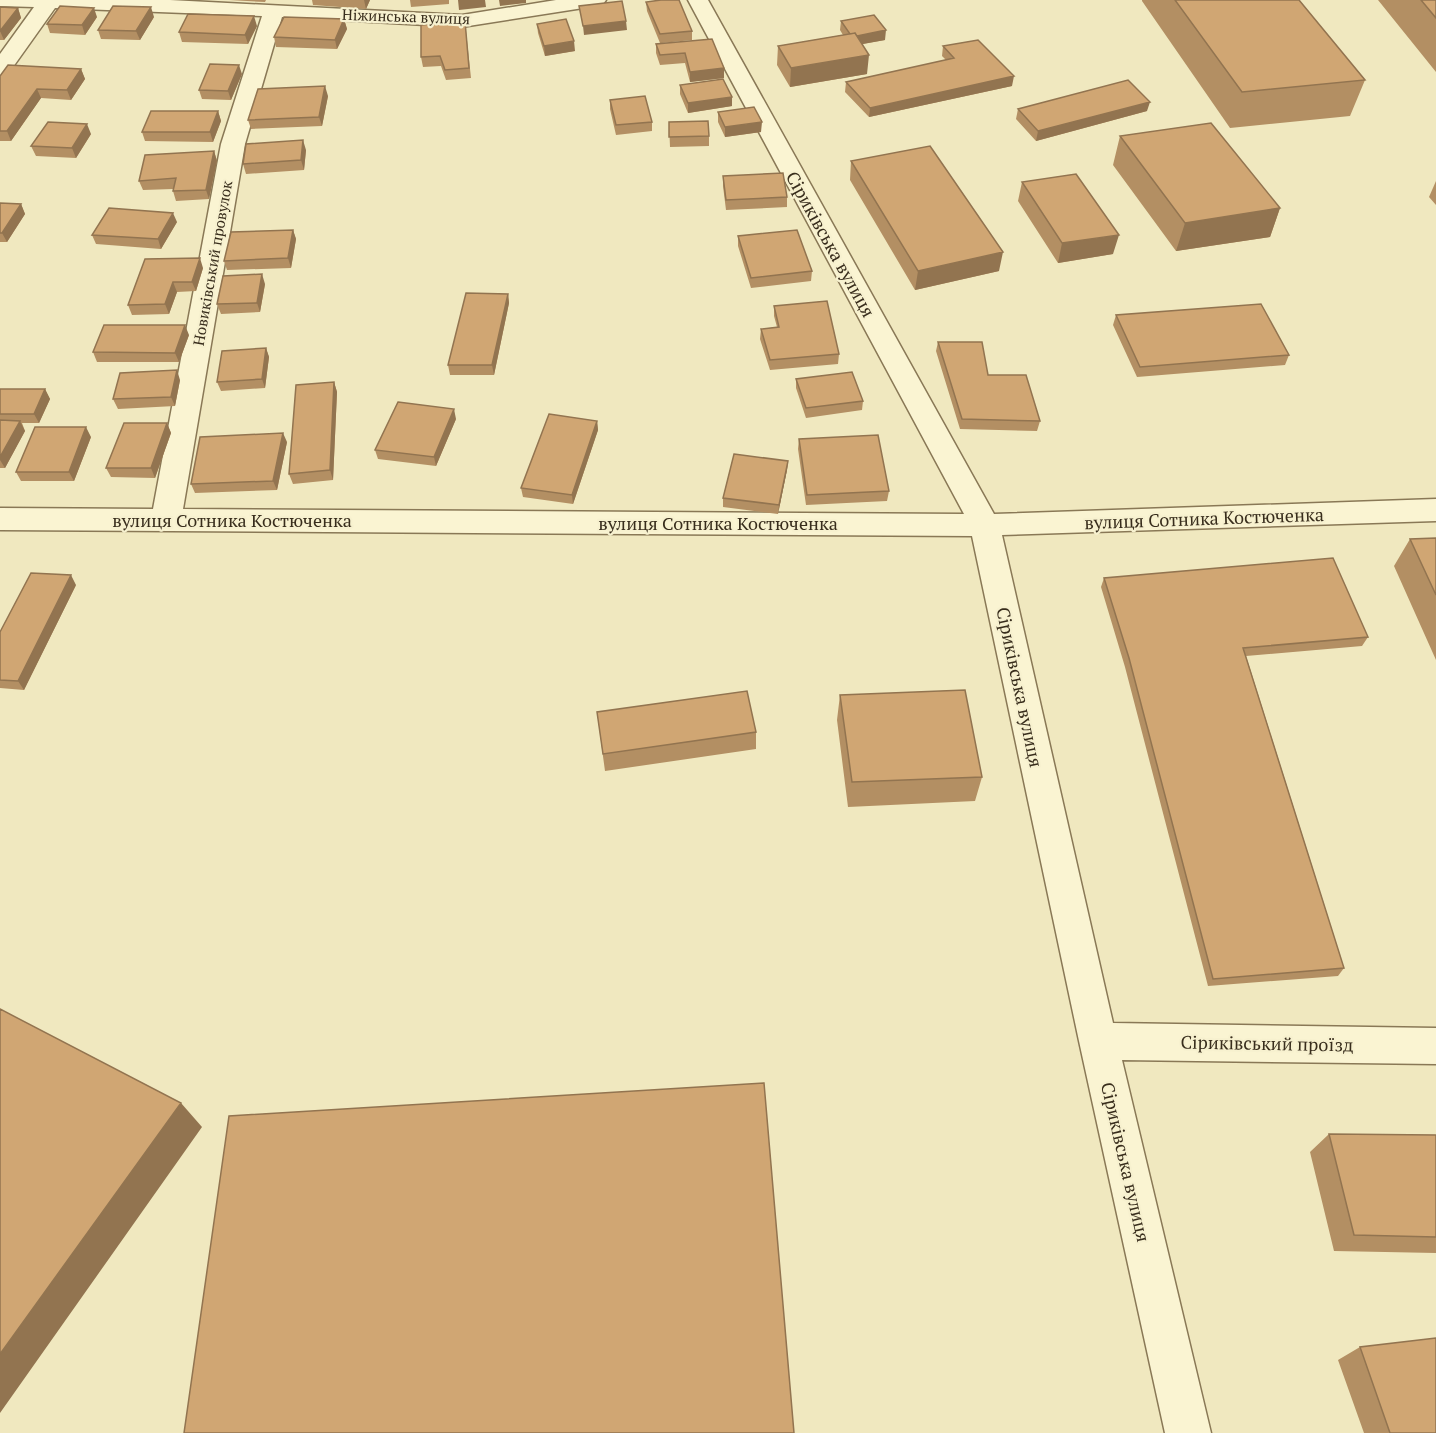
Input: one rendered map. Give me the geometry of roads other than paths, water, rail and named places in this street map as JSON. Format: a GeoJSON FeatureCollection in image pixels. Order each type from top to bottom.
{"type":"FeatureCollection","features":[{"type":"Feature","properties":{"kind":"street","name":"Ніжинська вулиця"},"geometry":{"type":"LineString","coordinates":[[0,0],[274,10],[462,21],[596,0]]}},
{"type":"Feature","properties":{"kind":"street","name":"Сіриківська вулиця"},"geometry":{"type":"LineString","coordinates":[[698,0],[985,525],[1098,1041],[1188,1433]]}},
{"type":"Feature","properties":{"kind":"street"},"geometry":{"type":"LineString","coordinates":[[0,69],[49,2]]}},
{"type":"Feature","properties":{"kind":"street","name":"Новиківський провулок"},"geometry":{"type":"LineString","coordinates":[[166,520],[233,144],[274,10]]}},
{"type":"Feature","properties":{"kind":"street","name":"вулиця Сотника Костюченка"},"geometry":{"type":"LineString","coordinates":[[0,519],[985,525],[1436,510]]}},
{"type":"Feature","properties":{"kind":"street","name":"Сіриківський проїзд"},"geometry":{"type":"LineString","coordinates":[[1098,1041],[1436,1046]]}}]}
